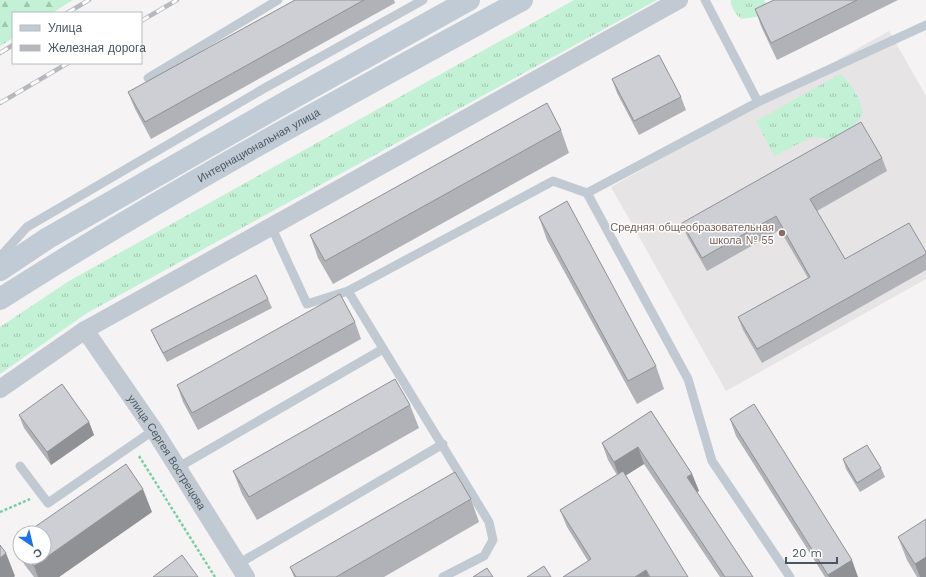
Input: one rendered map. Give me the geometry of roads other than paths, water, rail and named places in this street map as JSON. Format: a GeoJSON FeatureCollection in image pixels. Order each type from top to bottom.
{"type":"FeatureCollection","features":[{"type":"Feature","properties":{"kind":"main road","name":"Интернациональная улица"},"geometry":{"type":"LineString","coordinates":[[0,299],[54,249],[292,98],[469,0]]}},
{"type":"Feature","properties":{"kind":"main road","name":"Интернациональная улица"},"geometry":{"type":"LineString","coordinates":[[0,270],[54,249],[338,100],[522,0]]}},
{"type":"Feature","properties":{"kind":"street"},"geometry":{"type":"LineString","coordinates":[[0,389],[84,330],[678,0]]}},
{"type":"Feature","properties":{"kind":"street","name":"улица Сергея Вострецова"},"geometry":{"type":"LineString","coordinates":[[84,330],[154,430],[242,571]]}},
{"type":"Feature","properties":{"kind":"lane"},"geometry":{"type":"LineString","coordinates":[[148,78],[278,0]]}},
{"type":"Feature","properties":{"kind":"lane"},"geometry":{"type":"LineString","coordinates":[[705,0],[758,102]]}},
{"type":"Feature","properties":{"kind":"lane"},"geometry":{"type":"LineString","coordinates":[[0,257],[27,227],[263,89],[420,1]]}},
{"type":"Feature","properties":{"kind":"lane"},"geometry":{"type":"LineString","coordinates":[[587,193],[758,102],[926,25]]}},
{"type":"Feature","properties":{"kind":"lane"},"geometry":{"type":"LineString","coordinates":[[271,226],[307,304],[348,291],[553,181],[587,193],[688,379],[712,461],[790,577]]}},
{"type":"Feature","properties":{"kind":"lane"},"geometry":{"type":"LineString","coordinates":[[348,291],[443,444],[489,522],[493,540],[484,556],[443,577]]}},
{"type":"Feature","properties":{"kind":"lane"},"geometry":{"type":"LineString","coordinates":[[177,468],[383,349]]}},
{"type":"Feature","properties":{"kind":"lane"},"geometry":{"type":"LineString","coordinates":[[20,466],[48,503],[154,430]]}},
{"type":"Feature","properties":{"kind":"lane"},"geometry":{"type":"LineString","coordinates":[[242,571],[443,444]]}},
{"type":"Feature","properties":{"kind":"railway"},"geometry":{"type":"LineString","coordinates":[[69,12],[89,0]]}},
{"type":"Feature","properties":{"kind":"railway"},"geometry":{"type":"LineString","coordinates":[[142,20],[177,0]]}},
{"type":"Feature","properties":{"kind":"railway"},"geometry":{"type":"LineString","coordinates":[[0,53],[12,46]]}},
{"type":"Feature","properties":{"kind":"railway"},"geometry":{"type":"LineString","coordinates":[[0,103],[66,64]]}},
{"type":"Feature","properties":{"kind":"place","name":"Средняя общеобразовательная школа № 55"},"geometry":{"type":"Point","coordinates":[782,233]}}]}
